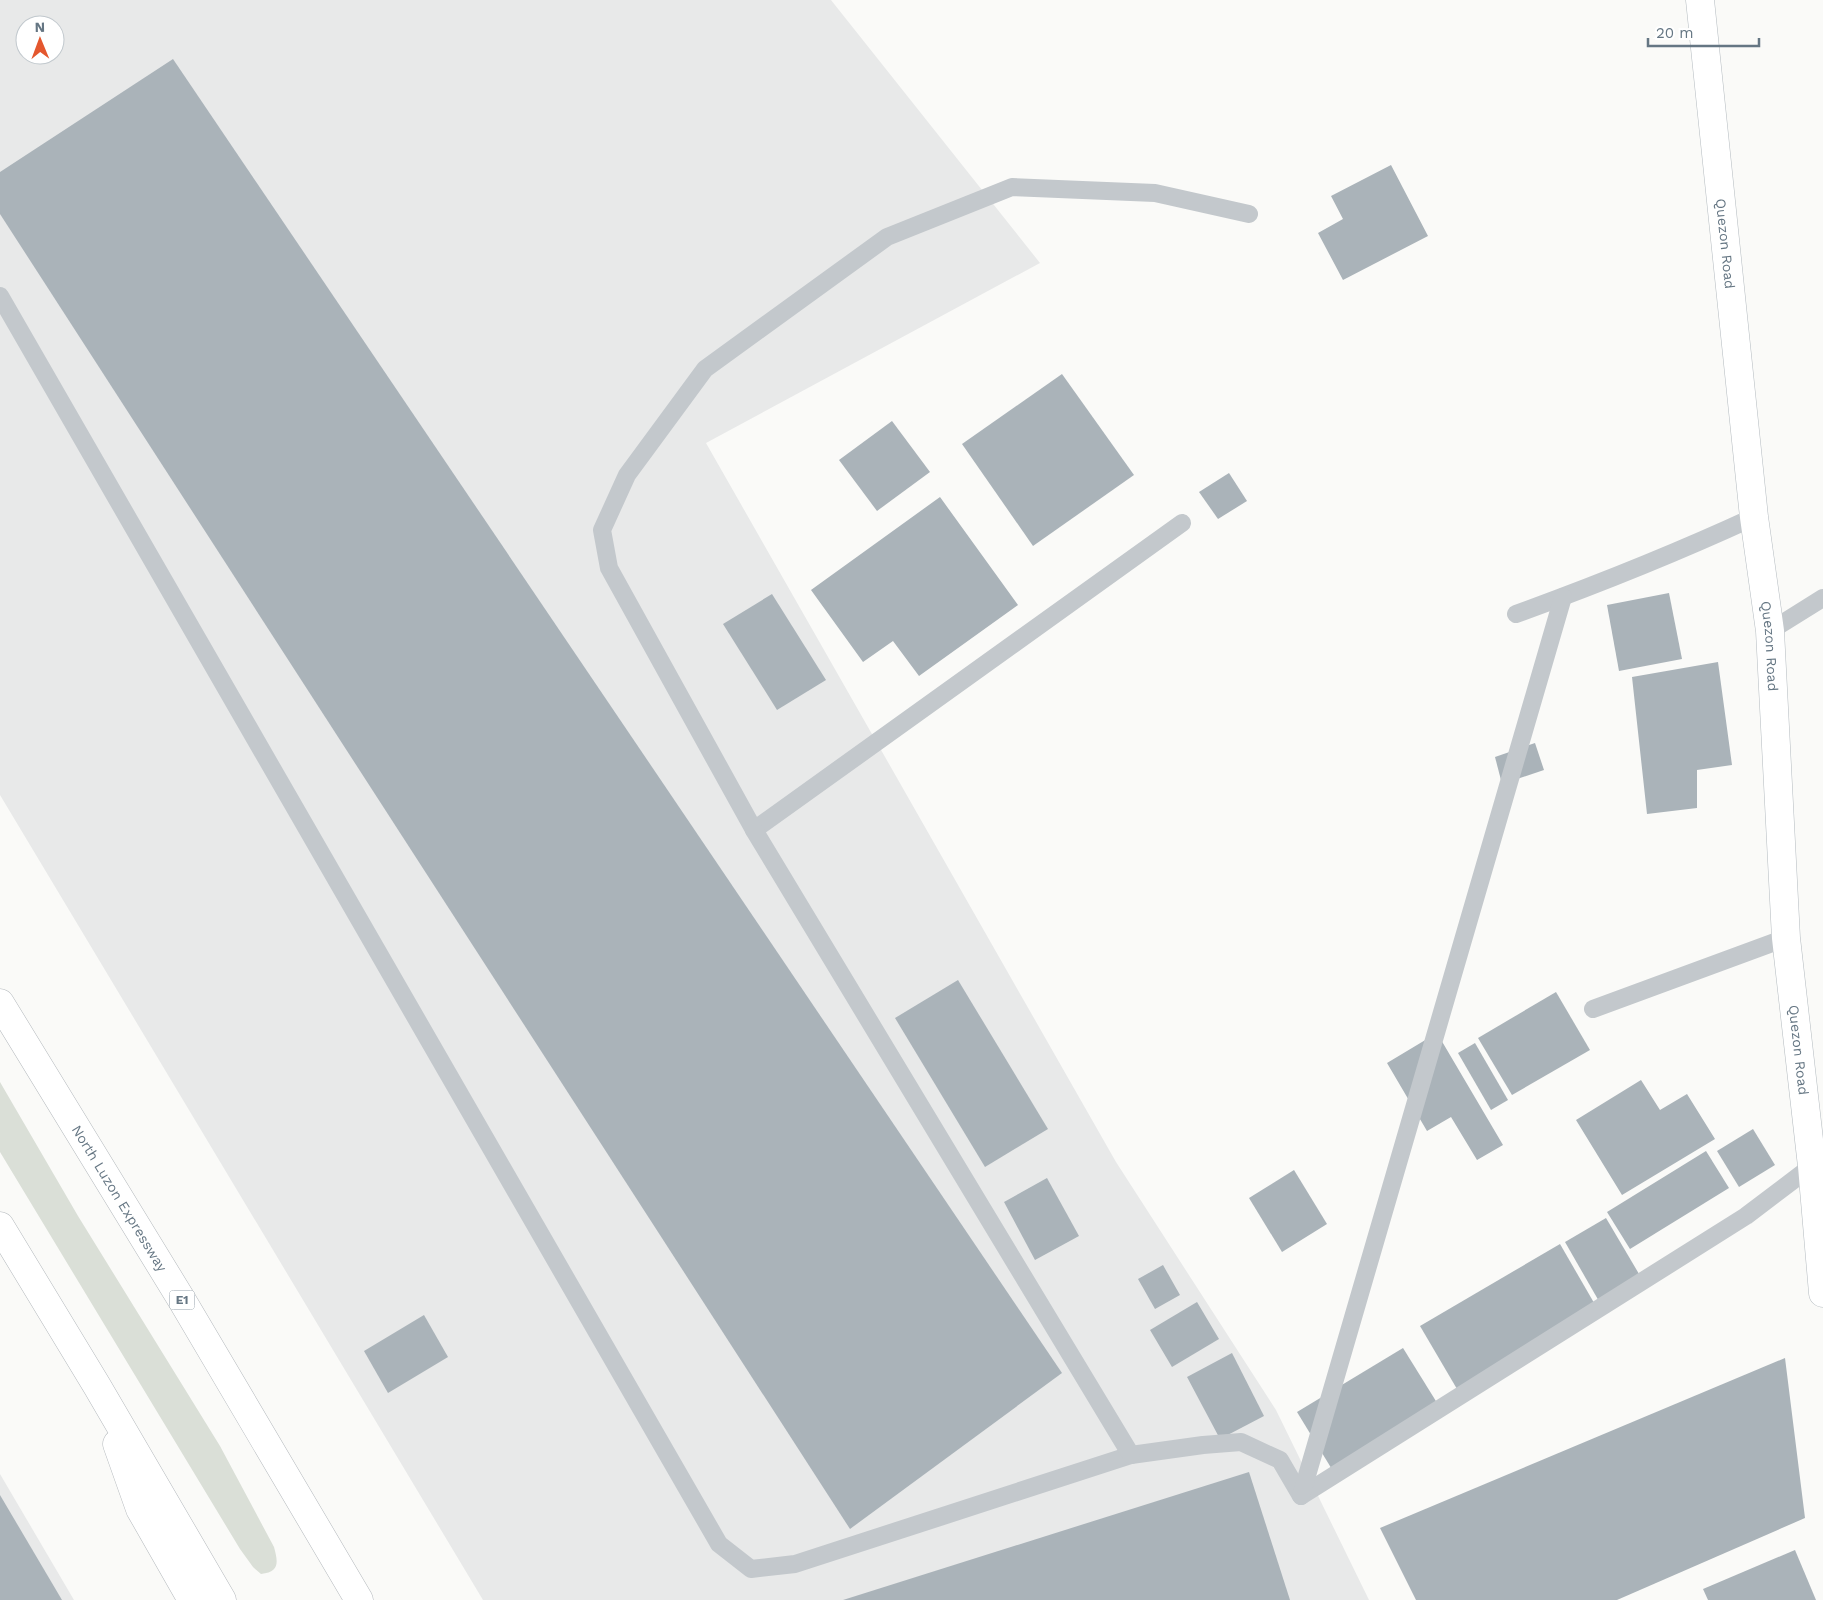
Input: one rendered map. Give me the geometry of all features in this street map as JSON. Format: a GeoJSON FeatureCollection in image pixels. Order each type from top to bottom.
{"type":"FeatureCollection","features":[{"type":"Feature","properties":{"kind":"main road","name":"Quezon Road"},"geometry":{"type":"LineString","coordinates":[[1700,0],[1754,518],[1770,631],[1786,938],[1812,1166],[1823,1293]]}},
{"type":"Feature","properties":{"kind":"main road","name":"North Luzon Expressway"},"geometry":{"type":"LineString","coordinates":[[0,1003],[183,1302],[359,1600]]}},
{"type":"Feature","properties":{"kind":"main road"},"geometry":{"type":"LineString","coordinates":[[0,1226],[97,1386],[222,1600]]}},
{"type":"Feature","properties":{"kind":"main road"},"geometry":{"type":"LineString","coordinates":[[97,1386],[140,1509],[192,1600]]}},
{"type":"Feature","properties":{"kind":"lane"},"geometry":{"type":"LineString","coordinates":[[1131,1455],[754,830],[609,568],[602,530],[627,475],[705,369],[887,237],[1012,187],[1155,193],[1249,214]]}},
{"type":"Feature","properties":{"kind":"lane"},"geometry":{"type":"LineString","coordinates":[[0,296],[719,1544],[751,1569],[795,1564],[1131,1455],[1203,1445],[1241,1442],[1280,1460],[1301,1496]]}},
{"type":"Feature","properties":{"kind":"lane"},"geometry":{"type":"LineString","coordinates":[[1516,614],[1563,597],[1754,518]]}},
{"type":"Feature","properties":{"kind":"lane"},"geometry":{"type":"LineString","coordinates":[[754,830],[1182,522]]}},
{"type":"Feature","properties":{"kind":"lane"},"geometry":{"type":"LineString","coordinates":[[1301,1496],[1563,597]]}},
{"type":"Feature","properties":{"kind":"lane"},"geometry":{"type":"LineString","coordinates":[[1770,631],[1823,598]]}},
{"type":"Feature","properties":{"kind":"lane"},"geometry":{"type":"LineString","coordinates":[[1593,1009],[1786,938]]}},
{"type":"Feature","properties":{"kind":"lane"},"geometry":{"type":"LineString","coordinates":[[1301,1496],[1746,1216],[1812,1166]]}},
{"type":"Feature","properties":{"kind":"shaded area"},"geometry":{"type":"Polygon","coordinates":[[[0,0],[831,0],[1040,263],[706,443],[1116,1162],[1276,1410],[1369,1600],[483,1600],[0,795],[0,0]]]}},
{"type":"Feature","properties":{"kind":"shaded area"},"geometry":{"type":"Polygon","coordinates":[[[0,1082],[78,1216],[220,1446],[274,1547],[277,1562],[275,1569],[272,1571],[261,1574],[253,1567],[240,1549],[0,1152],[0,1082]]]}},
{"type":"Feature","properties":{"kind":"shaded area"},"geometry":{"type":"Polygon","coordinates":[[[0,1474],[74,1600],[0,1600],[0,1474]]]}},
{"type":"Feature","properties":{"kind":"building"},"geometry":{"type":"Polygon","coordinates":[[[173,59],[1062,1373],[850,1529],[0,214],[0,172],[173,59]]]}},
{"type":"Feature","properties":{"kind":"building"},"geometry":{"type":"Polygon","coordinates":[[[1391,165],[1428,236],[1343,280],[1318,233],[1343,219],[1331,196],[1391,165]]]}},
{"type":"Feature","properties":{"kind":"building"},"geometry":{"type":"Polygon","coordinates":[[[1062,374],[1134,475],[1033,546],[962,444],[1062,374]]]}},
{"type":"Feature","properties":{"kind":"building"},"geometry":{"type":"Polygon","coordinates":[[[892,421],[930,472],[877,511],[839,460],[892,421]]]}},
{"type":"Feature","properties":{"kind":"building"},"geometry":{"type":"Polygon","coordinates":[[[1229,473],[1247,501],[1218,519],[1199,492],[1229,473]]]}},
{"type":"Feature","properties":{"kind":"building"},"geometry":{"type":"Polygon","coordinates":[[[940,497],[1018,605],[919,676],[893,641],[863,662],[811,590],[940,497]]]}},
{"type":"Feature","properties":{"kind":"building"},"geometry":{"type":"Polygon","coordinates":[[[1669,593],[1682,659],[1619,671],[1607,605],[1669,593]]]}},
{"type":"Feature","properties":{"kind":"building"},"geometry":{"type":"Polygon","coordinates":[[[772,594],[826,680],[777,710],[723,624],[772,594]]]}},
{"type":"Feature","properties":{"kind":"building"},"geometry":{"type":"Polygon","coordinates":[[[1718,662],[1732,765],[1697,770],[1697,808],[1647,814],[1632,677],[1718,662]]]}},
{"type":"Feature","properties":{"kind":"building"},"geometry":{"type":"Polygon","coordinates":[[[1535,743],[1544,770],[1502,784],[1495,757],[1535,743]]]}},
{"type":"Feature","properties":{"kind":"building"},"geometry":{"type":"Polygon","coordinates":[[[958,980],[1048,1129],[985,1167],[895,1018],[958,980]]]}},
{"type":"Feature","properties":{"kind":"building"},"geometry":{"type":"Polygon","coordinates":[[[1556,992],[1590,1050],[1512,1095],[1478,1038],[1556,992]]]}},
{"type":"Feature","properties":{"kind":"building"},"geometry":{"type":"Polygon","coordinates":[[[1437,1033],[1503,1145],[1477,1160],[1451,1117],[1427,1131],[1387,1063],[1437,1033]]]}},
{"type":"Feature","properties":{"kind":"building"},"geometry":{"type":"Polygon","coordinates":[[[1475,1043],[1508,1100],[1491,1110],[1458,1053],[1475,1043]]]}},
{"type":"Feature","properties":{"kind":"building"},"geometry":{"type":"Polygon","coordinates":[[[1641,1080],[1660,1110],[1687,1094],[1715,1139],[1622,1195],[1576,1120],[1641,1080]]]}},
{"type":"Feature","properties":{"kind":"building"},"geometry":{"type":"Polygon","coordinates":[[[1753,1129],[1775,1165],[1739,1187],[1717,1151],[1753,1129]]]}},
{"type":"Feature","properties":{"kind":"building"},"geometry":{"type":"Polygon","coordinates":[[[1706,1151],[1729,1188],[1630,1249],[1607,1212],[1706,1151]]]}},
{"type":"Feature","properties":{"kind":"building"},"geometry":{"type":"Polygon","coordinates":[[[1294,1170],[1327,1224],[1282,1252],[1249,1198],[1294,1170]]]}},
{"type":"Feature","properties":{"kind":"building"},"geometry":{"type":"Polygon","coordinates":[[[1047,1178],[1079,1236],[1035,1260],[1004,1202],[1047,1178]]]}},
{"type":"Feature","properties":{"kind":"building"},"geometry":{"type":"Polygon","coordinates":[[[1606,1218],[1642,1279],[1600,1303],[1565,1242],[1606,1218]]]}},
{"type":"Feature","properties":{"kind":"building"},"geometry":{"type":"Polygon","coordinates":[[[1560,1244],[1597,1308],[1457,1389],[1420,1326],[1560,1244]]]}},
{"type":"Feature","properties":{"kind":"building"},"geometry":{"type":"Polygon","coordinates":[[[1163,1265],[1180,1295],[1155,1309],[1138,1279],[1163,1265]]]}},
{"type":"Feature","properties":{"kind":"building"},"geometry":{"type":"Polygon","coordinates":[[[1197,1302],[1219,1339],[1172,1367],[1150,1330],[1197,1302]]]}},
{"type":"Feature","properties":{"kind":"building"},"geometry":{"type":"Polygon","coordinates":[[[424,1315],[448,1357],[388,1393],[364,1351],[424,1315]]]}},
{"type":"Feature","properties":{"kind":"building"},"geometry":{"type":"Polygon","coordinates":[[[1403,1348],[1439,1406],[1333,1471],[1297,1412],[1403,1348]]]}},
{"type":"Feature","properties":{"kind":"building"},"geometry":{"type":"Polygon","coordinates":[[[1232,1353],[1264,1416],[1220,1439],[1187,1377],[1232,1353]]]}},
{"type":"Feature","properties":{"kind":"building"},"geometry":{"type":"Polygon","coordinates":[[[1785,1358],[1805,1518],[1617,1600],[1416,1600],[1380,1528],[1785,1358]]]}},
{"type":"Feature","properties":{"kind":"building"},"geometry":{"type":"Polygon","coordinates":[[[1249,1472],[1290,1600],[843,1600],[1249,1472]]]}},
{"type":"Feature","properties":{"kind":"building"},"geometry":{"type":"Polygon","coordinates":[[[0,1495],[62,1600],[0,1600],[0,1495]]]}},
{"type":"Feature","properties":{"kind":"building"},"geometry":{"type":"Polygon","coordinates":[[[1795,1550],[1816,1600],[1708,1600],[1703,1589],[1795,1550]]]}}]}
